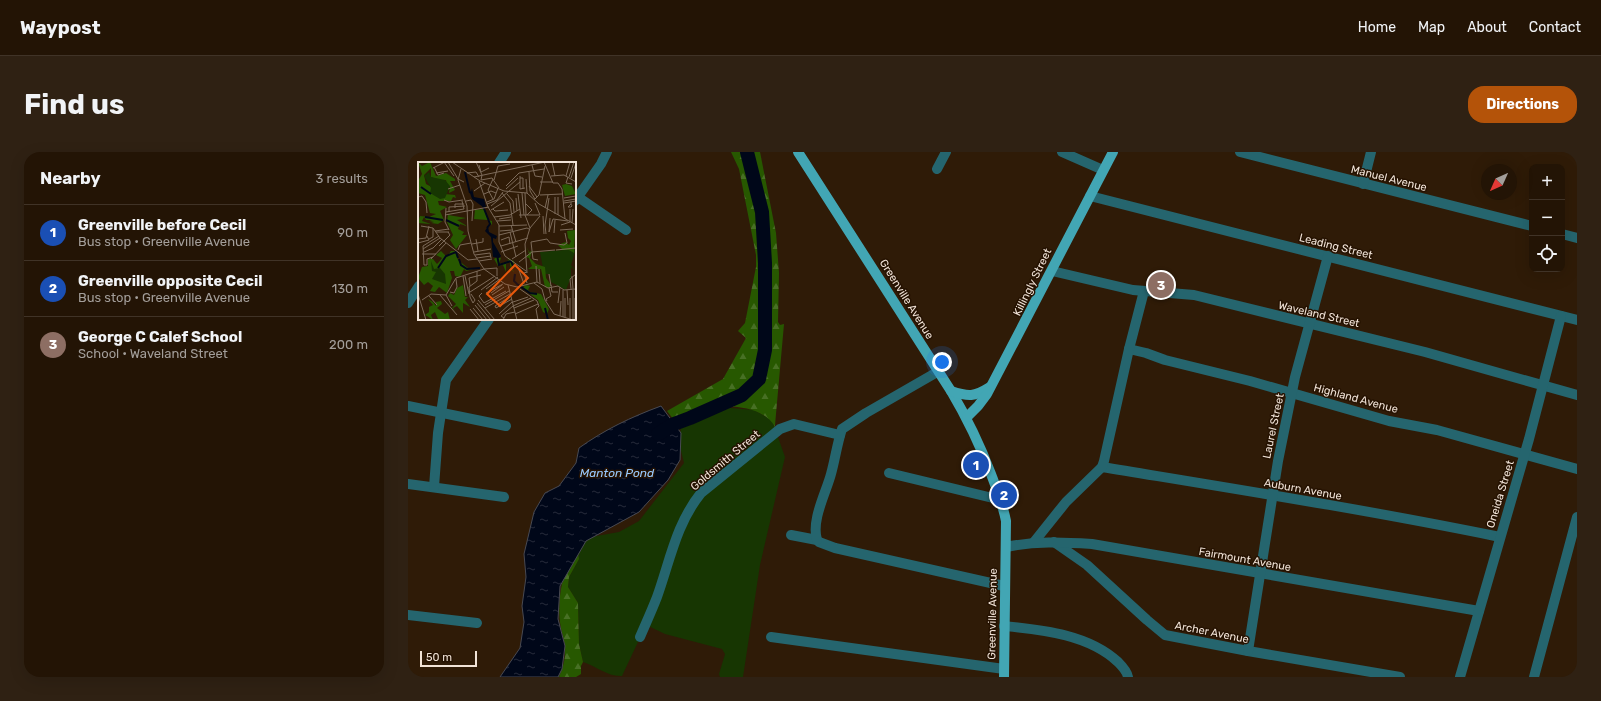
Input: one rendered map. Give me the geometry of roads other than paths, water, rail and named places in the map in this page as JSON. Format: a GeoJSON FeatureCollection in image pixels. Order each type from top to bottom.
{"type":"FeatureCollection","features":[{"type":"Feature","properties":{"kind":"main road","name":"Greenville Avenue"},"geometry":{"type":"LineString","coordinates":[[798,152],[939,371],[966,417],[981,448],[1001,500],[1006,521],[1004,673]]}},
{"type":"Feature","properties":{"kind":"main road","name":"Killingly Street"},"geometry":{"type":"LineString","coordinates":[[966,417],[978,406],[992,386],[1113,152]]}},
{"type":"Feature","properties":{"kind":"main road"},"geometry":{"type":"LineString","coordinates":[[951,391],[970,396],[992,386]]}},
{"type":"Feature","properties":{"kind":"street"},"geometry":{"type":"LineString","coordinates":[[607,152],[601,164],[576,199],[626,230]]}},
{"type":"Feature","properties":{"kind":"street"},"geometry":{"type":"LineString","coordinates":[[937,169],[946,152]]}},
{"type":"Feature","properties":{"kind":"street"},"geometry":{"type":"LineString","coordinates":[[1062,152],[1103,170]]}},
{"type":"Feature","properties":{"kind":"street","name":"Manuel Avenue"},"geometry":{"type":"LineString","coordinates":[[1240,152],[1529,225]]}},
{"type":"Feature","properties":{"kind":"street"},"geometry":{"type":"LineString","coordinates":[[1363,184],[1371,152]]}},
{"type":"Feature","properties":{"kind":"street"},"geometry":{"type":"LineString","coordinates":[[500,162],[504,153]]}},
{"type":"Feature","properties":{"kind":"street","name":"Leading Street"},"geometry":{"type":"LineString","coordinates":[[1090,196],[1577,320]]}},
{"type":"Feature","properties":{"kind":"street"},"geometry":{"type":"LineString","coordinates":[[1565,235],[1577,238]]}},
{"type":"Feature","properties":{"kind":"street","name":"Laurel Street"},"geometry":{"type":"LineString","coordinates":[[1248,651],[1278,461],[1292,392],[1328,256]]}},
{"type":"Feature","properties":{"kind":"street","name":"Waveland Street"},"geometry":{"type":"LineString","coordinates":[[1052,271],[1133,290],[1194,295],[1425,352],[1577,395]]}},
{"type":"Feature","properties":{"kind":"street"},"geometry":{"type":"LineString","coordinates":[[408,303],[418,288]]}},
{"type":"Feature","properties":{"kind":"street"},"geometry":{"type":"LineString","coordinates":[[1034,542],[1066,502],[1102,467],[1144,290]]}},
{"type":"Feature","properties":{"kind":"street","name":"Oneida Street"},"geometry":{"type":"LineString","coordinates":[[1460,677],[1524,455],[1561,316]]}},
{"type":"Feature","properties":{"kind":"street"},"geometry":{"type":"LineString","coordinates":[[434,487],[441,414],[448,376],[488,320]]}},
{"type":"Feature","properties":{"kind":"street","name":"Highland Avenue"},"geometry":{"type":"LineString","coordinates":[[1129,349],[1165,360],[1292,392],[1354,412],[1388,421],[1437,430],[1577,469]]}},
{"type":"Feature","properties":{"kind":"street"},"geometry":{"type":"LineString","coordinates":[[817,540],[816,526],[819,508],[828,483],[842,430],[866,413],[939,371]]}},
{"type":"Feature","properties":{"kind":"street"},"geometry":{"type":"LineString","coordinates":[[408,406],[441,414],[506,426]]}},
{"type":"Feature","properties":{"kind":"street","name":"Goldsmith Street"},"geometry":{"type":"LineString","coordinates":[[640,637],[657,597],[679,531],[691,505],[701,493],[780,429],[789,425],[801,426],[840,435]]}},
{"type":"Feature","properties":{"kind":"street","name":"Auburn Avenue"},"geometry":{"type":"LineString","coordinates":[[1102,467],[1427,522],[1500,537]]}},
{"type":"Feature","properties":{"kind":"street"},"geometry":{"type":"LineString","coordinates":[[889,473],[1001,500]]}},
{"type":"Feature","properties":{"kind":"street"},"geometry":{"type":"LineString","coordinates":[[408,484],[504,497]]}},
{"type":"Feature","properties":{"kind":"street"},"geometry":{"type":"LineString","coordinates":[[1534,677],[1577,517]]}},
{"type":"Feature","properties":{"kind":"street"},"geometry":{"type":"LineString","coordinates":[[791,535],[817,540],[835,548],[1004,586]]}},
{"type":"Feature","properties":{"kind":"street","name":"Fairmount Avenue"},"geometry":{"type":"LineString","coordinates":[[1006,547],[1034,542],[1052,541],[1092,544],[1135,550],[1260,574],[1479,611]]}},
{"type":"Feature","properties":{"kind":"street","name":"Archer Avenue"},"geometry":{"type":"LineString","coordinates":[[1052,541],[1087,565],[1165,635],[1400,677]]}},
{"type":"Feature","properties":{"kind":"street"},"geometry":{"type":"LineString","coordinates":[[408,615],[477,623]]}},
{"type":"Feature","properties":{"kind":"street"},"geometry":{"type":"LineString","coordinates":[[1004,626],[1058,634],[1087,642],[1111,656],[1122,666],[1128,677]]}},
{"type":"Feature","properties":{"kind":"street"},"geometry":{"type":"LineString","coordinates":[[771,637],[1004,673]]}},
{"type":"Feature","properties":{"kind":"water","name":"Manton Pond"},"geometry":{"type":"Polygon","coordinates":[[[661,406],[681,433],[680,460],[668,480],[639,512],[586,541],[560,586],[558,619],[565,646],[562,669],[558,677],[500,677],[520,648],[524,622],[522,606],[526,577],[524,554],[534,512],[545,493],[559,486],[576,463],[579,448],[618,424],[661,406]]]}},
{"type":"Feature","properties":{"kind":"waterway"},"geometry":{"type":"LineString","coordinates":[[658,434],[674,424],[742,395],[759,379],[765,350],[765,263],[762,212],[747,152]]}},
{"type":"Feature","properties":{"kind":"place","name":"George C Calef School"},"geometry":{"type":"Point","coordinates":[1161,285]}},
{"type":"Feature","properties":{"kind":"place","name":"Greenville before Cecil"},"geometry":{"type":"Point","coordinates":[976,465]}},
{"type":"Feature","properties":{"kind":"place","name":"Greenville opposite Cecil"},"geometry":{"type":"Point","coordinates":[1004,495]}}]}
